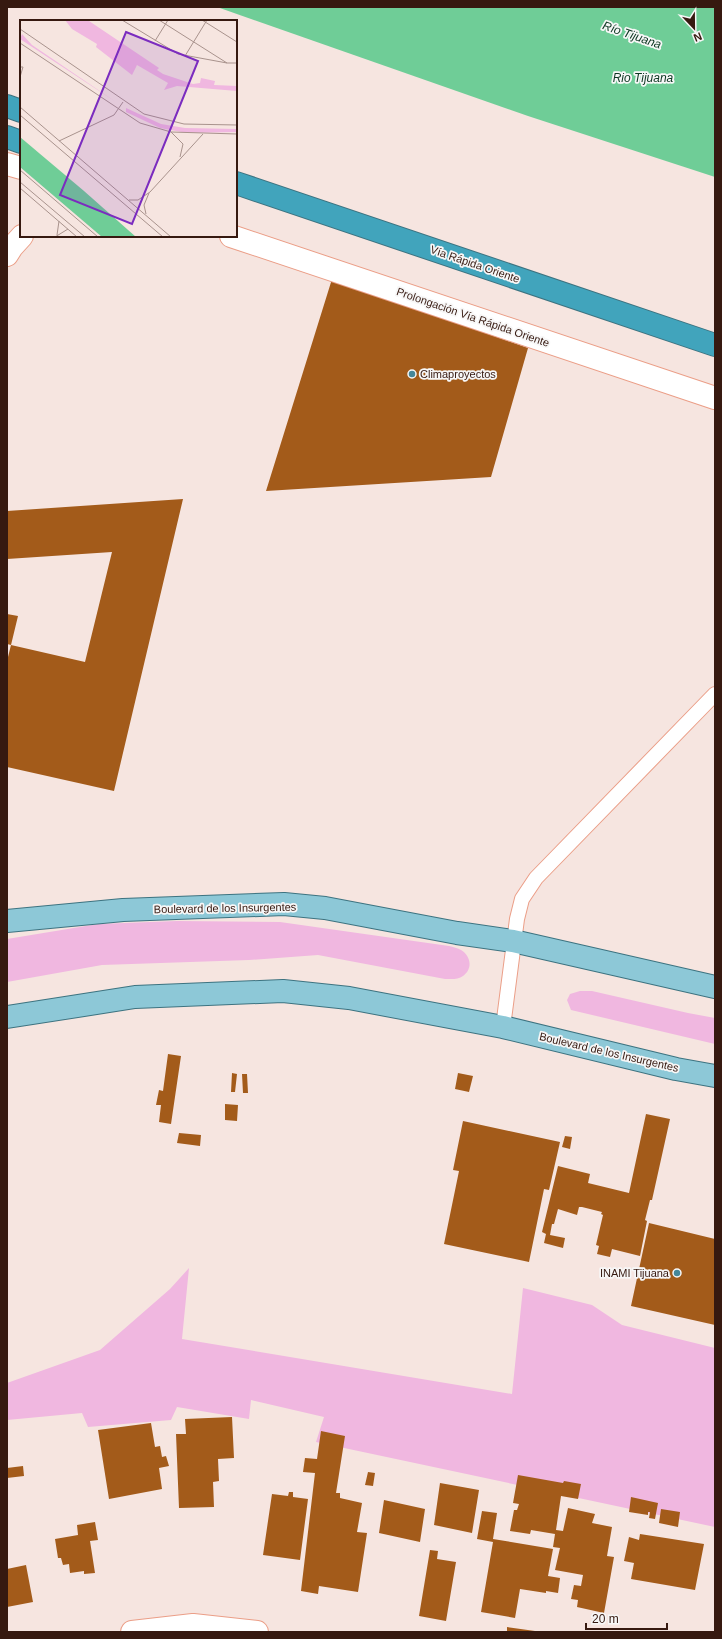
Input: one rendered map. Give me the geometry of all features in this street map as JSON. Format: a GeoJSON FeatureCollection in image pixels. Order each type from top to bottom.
{"type":"FeatureCollection","features":[{"type":"Feature","properties":{"kind":"highway"},"geometry":{"type":"LineString","coordinates":[[7,106],[20,111]]}},
{"type":"Feature","properties":{"kind":"highway"},"geometry":{"type":"LineString","coordinates":[[7,137],[20,142]]}},
{"type":"Feature","properties":{"kind":"highway","name":"Vía Rápida Oriente"},"geometry":{"type":"LineString","coordinates":[[237,184],[715,345]]}},
{"type":"Feature","properties":{"kind":"highway"},"geometry":{"type":"LineString","coordinates":[[662,328],[700,355],[715,360]]}},
{"type":"Feature","properties":{"kind":"main road"},"geometry":{"type":"LineString","coordinates":[[7,164],[20,168]]}},
{"type":"Feature","properties":{"kind":"main road"},"geometry":{"type":"LineString","coordinates":[[7,255],[21,237]]}},
{"type":"Feature","properties":{"kind":"main road","name":"Prolongación Vía Rápida Oriente"},"geometry":{"type":"LineString","coordinates":[[234,237],[715,398]]}},
{"type":"Feature","properties":{"kind":"main road","name":"Boulevard de los Insurgentes"},"geometry":{"type":"LineString","coordinates":[[7,921],[123,910],[284,904],[325,908],[457,933],[513,941],[715,987]]}},
{"type":"Feature","properties":{"kind":"main road","name":"Boulevard de los Insurgentes"},"geometry":{"type":"LineString","coordinates":[[7,1018],[135,997],[283,991],[350,998],[503,1027],[715,1076]]}},
{"type":"Feature","properties":{"kind":"main road"},"geometry":{"type":"LineString","coordinates":[[132,1632],[193,1625],[257,1632]]}},
{"type":"Feature","properties":{"kind":"lane"},"geometry":{"type":"LineString","coordinates":[[503,1027],[513,941],[522,900],[536,878],[715,694]]}},
{"type":"Feature","properties":{"kind":"shaded area"},"geometry":{"type":"Polygon","coordinates":[[[177,921],[280,922],[449,946],[464,953],[469,959],[470,963],[466,973],[459,978],[454,979],[445,979],[318,955],[249,960],[102,965],[7,982],[7,939],[98,924],[177,921]]]}},
{"type":"Feature","properties":{"kind":"shaded area"},"geometry":{"type":"Polygon","coordinates":[[[580,991],[592,991],[715,1018],[715,1044],[571,1010],[567,1000],[570,994],[580,991]]]}},
{"type":"Feature","properties":{"kind":"shaded area"},"geometry":{"type":"Polygon","coordinates":[[[189,1268],[182,1339],[512,1394],[523,1288],[592,1305],[622,1325],[715,1348],[715,1527],[316,1442],[324,1417],[251,1400],[249,1419],[177,1407],[171,1420],[88,1427],[82,1413],[7,1420],[7,1383],[100,1350],[170,1289],[189,1268]]]}},
{"type":"Feature","properties":{"kind":"water","name":"Rio Tijuana"},"geometry":{"type":"Polygon","coordinates":[[[217,7],[715,7],[715,177],[528,116],[217,7]]]}},
{"type":"Feature","properties":{"kind":"building","name":"Climaproyectos"},"geometry":{"type":"Polygon","coordinates":[[[332,279],[528,348],[491,477],[266,491],[332,279]]]}},
{"type":"Feature","properties":{"kind":"building"},"geometry":{"type":"Polygon","coordinates":[[[183,499],[114,791],[7,767],[7,661],[11,645],[85,662],[112,552],[7,559],[7,511],[183,499]]]}},
{"type":"Feature","properties":{"kind":"building"},"geometry":{"type":"Polygon","coordinates":[[[7,614],[18,616],[11,645],[7,644],[7,614]]]}},
{"type":"Feature","properties":{"kind":"building"},"geometry":{"type":"Polygon","coordinates":[[[168,1054],[181,1056],[171,1124],[159,1122],[161,1105],[156,1105],[159,1090],[163,1091],[168,1054]]]}},
{"type":"Feature","properties":{"kind":"building"},"geometry":{"type":"Polygon","coordinates":[[[232,1073],[237,1074],[235,1092],[231,1092],[232,1073]]]}},
{"type":"Feature","properties":{"kind":"building"},"geometry":{"type":"Polygon","coordinates":[[[458,1073],[473,1076],[469,1092],[455,1089],[458,1073]]]}},
{"type":"Feature","properties":{"kind":"building"},"geometry":{"type":"Polygon","coordinates":[[[242,1074],[247,1074],[248,1093],[243,1093],[242,1074]]]}},
{"type":"Feature","properties":{"kind":"building"},"geometry":{"type":"Polygon","coordinates":[[[225,1104],[238,1105],[237,1121],[225,1120],[225,1104]]]}},
{"type":"Feature","properties":{"kind":"building"},"geometry":{"type":"Polygon","coordinates":[[[646,1114],[670,1119],[652,1200],[650,1200],[645,1220],[647,1221],[640,1256],[612,1249],[610,1257],[597,1254],[599,1246],[596,1245],[603,1215],[601,1214],[602,1212],[582,1207],[579,1207],[577,1215],[558,1209],[554,1224],[552,1224],[550,1235],[565,1238],[563,1248],[544,1243],[546,1234],[542,1232],[558,1166],[590,1174],[588,1183],[629,1193],[646,1114]]]}},
{"type":"Feature","properties":{"kind":"building"},"geometry":{"type":"Polygon","coordinates":[[[463,1121],[560,1142],[549,1190],[544,1189],[529,1262],[444,1244],[459,1171],[453,1170],[463,1121]]]}},
{"type":"Feature","properties":{"kind":"building"},"geometry":{"type":"Polygon","coordinates":[[[179,1133],[201,1135],[200,1146],[177,1143],[179,1133]]]}},
{"type":"Feature","properties":{"kind":"building"},"geometry":{"type":"Polygon","coordinates":[[[565,1136],[572,1137],[570,1149],[562,1147],[565,1136]]]}},
{"type":"Feature","properties":{"kind":"building","name":"INAMI Tijuana"},"geometry":{"type":"Polygon","coordinates":[[[649,1223],[715,1239],[715,1325],[631,1306],[649,1223]]]}},
{"type":"Feature","properties":{"kind":"building"},"geometry":{"type":"Polygon","coordinates":[[[232,1417],[234,1458],[218,1459],[219,1481],[213,1482],[214,1507],[179,1508],[176,1434],[186,1434],[185,1419],[232,1417]]]}},
{"type":"Feature","properties":{"kind":"building"},"geometry":{"type":"Polygon","coordinates":[[[151,1423],[155,1447],[160,1446],[162,1457],[166,1456],[169,1466],[159,1468],[162,1489],[109,1499],[98,1430],[151,1423]]]}},
{"type":"Feature","properties":{"kind":"building"},"geometry":{"type":"Polygon","coordinates":[[[321,1431],[345,1436],[336,1493],[340,1493],[340,1498],[362,1503],[357,1532],[367,1533],[358,1592],[319,1586],[318,1594],[301,1591],[315,1473],[303,1472],[305,1458],[317,1459],[321,1431]]]}},
{"type":"Feature","properties":{"kind":"building"},"geometry":{"type":"Polygon","coordinates":[[[23,1466],[24,1476],[7,1478],[7,1468],[23,1466]]]}},
{"type":"Feature","properties":{"kind":"building"},"geometry":{"type":"Polygon","coordinates":[[[368,1472],[375,1473],[373,1486],[365,1485],[368,1472]]]}},
{"type":"Feature","properties":{"kind":"building"},"geometry":{"type":"Polygon","coordinates":[[[518,1475],[563,1483],[564,1481],[581,1484],[578,1499],[561,1496],[556,1530],[563,1531],[568,1508],[595,1514],[592,1523],[612,1527],[607,1556],[614,1557],[604,1613],[577,1607],[578,1600],[571,1599],[574,1585],[581,1586],[583,1575],[555,1570],[560,1548],[553,1547],[555,1534],[531,1530],[530,1534],[510,1531],[514,1510],[517,1510],[519,1504],[513,1503],[518,1475]]]}},
{"type":"Feature","properties":{"kind":"building"},"geometry":{"type":"Polygon","coordinates":[[[440,1483],[479,1490],[472,1533],[434,1525],[440,1483]]]}},
{"type":"Feature","properties":{"kind":"building"},"geometry":{"type":"Polygon","coordinates":[[[289,1492],[293,1492],[293,1497],[308,1499],[300,1560],[263,1555],[272,1494],[288,1496],[289,1492]]]}},
{"type":"Feature","properties":{"kind":"building"},"geometry":{"type":"Polygon","coordinates":[[[631,1497],[658,1503],[655,1519],[649,1518],[650,1512],[648,1512],[648,1515],[629,1512],[631,1497]]]}},
{"type":"Feature","properties":{"kind":"building"},"geometry":{"type":"Polygon","coordinates":[[[384,1500],[425,1509],[420,1542],[379,1533],[384,1500]]]}},
{"type":"Feature","properties":{"kind":"building"},"geometry":{"type":"Polygon","coordinates":[[[661,1509],[680,1512],[678,1527],[659,1523],[661,1509]]]}},
{"type":"Feature","properties":{"kind":"building"},"geometry":{"type":"Polygon","coordinates":[[[482,1511],[497,1513],[493,1539],[553,1549],[548,1576],[560,1578],[558,1593],[546,1591],[546,1593],[520,1589],[515,1618],[481,1612],[493,1542],[477,1539],[482,1511]]]}},
{"type":"Feature","properties":{"kind":"building"},"geometry":{"type":"Polygon","coordinates":[[[95,1522],[98,1540],[90,1541],[95,1573],[84,1574],[84,1571],[70,1573],[69,1564],[63,1565],[61,1558],[58,1558],[55,1539],[78,1535],[77,1525],[95,1522]]]}},
{"type":"Feature","properties":{"kind":"building"},"geometry":{"type":"Polygon","coordinates":[[[640,1534],[704,1544],[695,1590],[631,1579],[634,1563],[624,1561],[629,1537],[639,1540],[640,1534]]]}},
{"type":"Feature","properties":{"kind":"building"},"geometry":{"type":"Polygon","coordinates":[[[430,1550],[438,1551],[437,1559],[456,1562],[446,1621],[419,1616],[430,1550]]]}},
{"type":"Feature","properties":{"kind":"building"},"geometry":{"type":"Polygon","coordinates":[[[26,1565],[33,1602],[7,1607],[7,1569],[26,1565]]]}},
{"type":"Feature","properties":{"kind":"building"},"geometry":{"type":"Polygon","coordinates":[[[507,1627],[535,1631],[507,1632],[507,1627]]]}},
{"type":"Feature","properties":{"kind":"place","name":"Climaproyectos"},"geometry":{"type":"Point","coordinates":[412,374]}},
{"type":"Feature","properties":{"kind":"place","name":"INAMI Tijuana"},"geometry":{"type":"Point","coordinates":[677,1273]}},
{"type":"Feature","properties":{"kind":"water label","name":"Río Tijuana"},"geometry":{"type":"Point","coordinates":[632,35]}}]}
